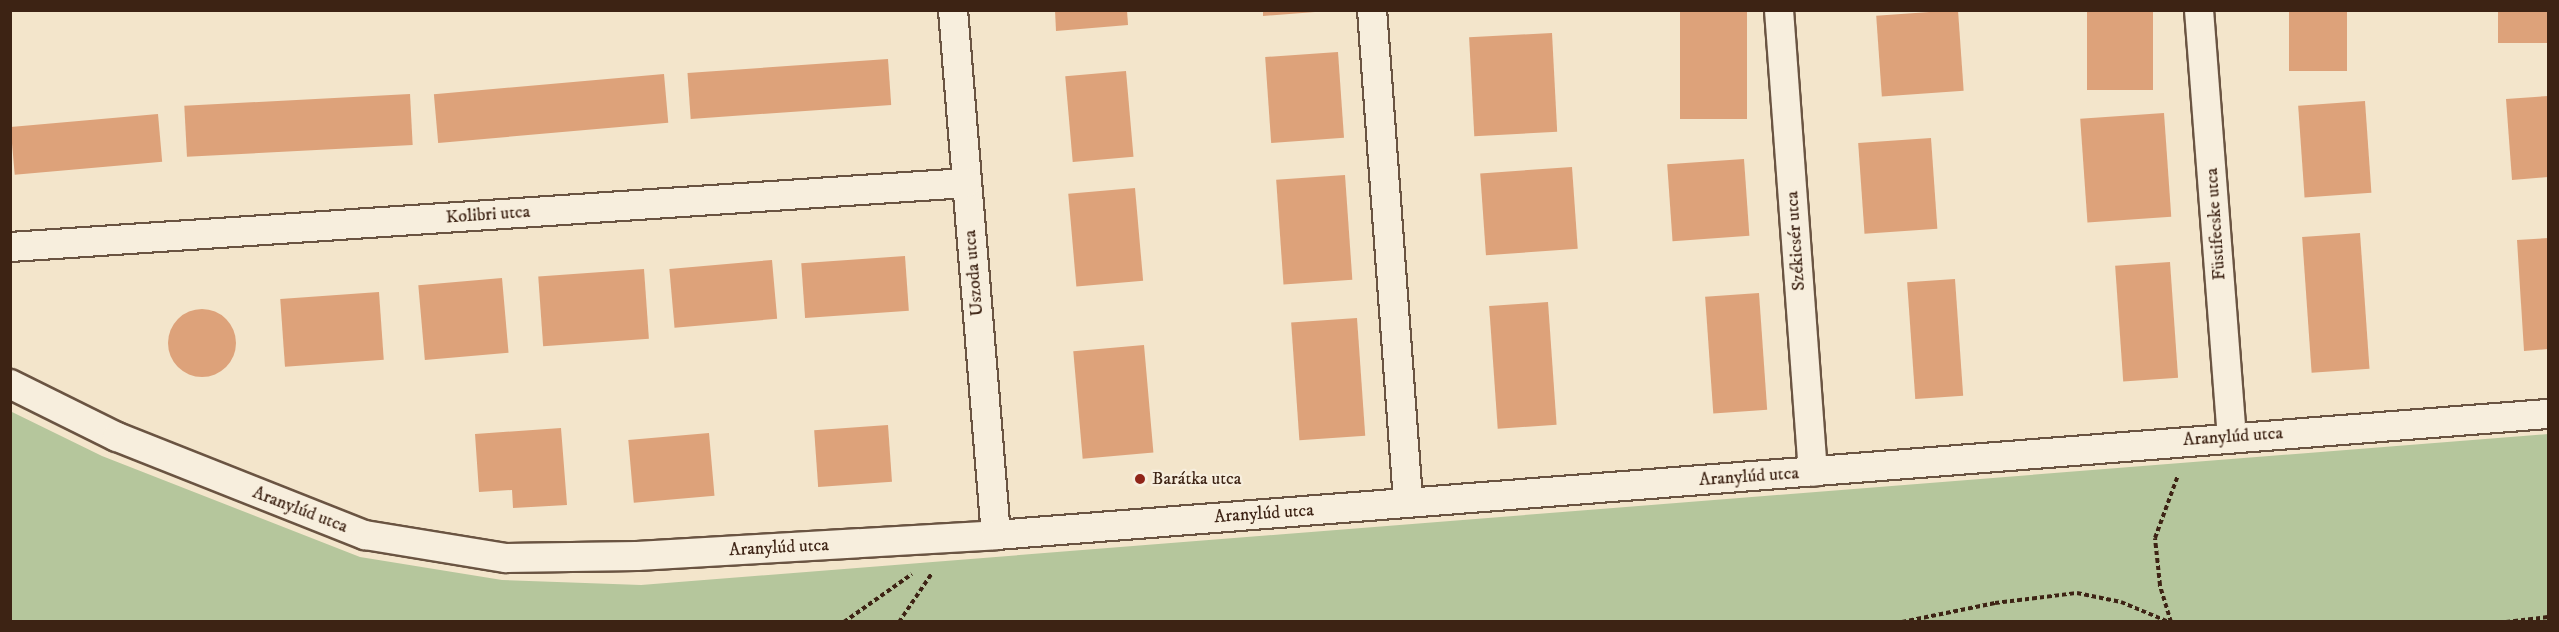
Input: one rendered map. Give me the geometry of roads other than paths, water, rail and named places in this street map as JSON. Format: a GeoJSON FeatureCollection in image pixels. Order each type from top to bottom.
{"type":"FeatureCollection","features":[{"type":"Feature","properties":{"kind":"street","name":"Uszoda utca"},"geometry":{"type":"LineString","coordinates":[[953,10],[996,534]]}},
{"type":"Feature","properties":{"kind":"street"},"geometry":{"type":"LineString","coordinates":[[1372,10],[1408,503]]}},
{"type":"Feature","properties":{"kind":"street","name":"Székicsér utca"},"geometry":{"type":"LineString","coordinates":[[1779,10],[1813,472]]}},
{"type":"Feature","properties":{"kind":"street","name":"Füstifecske utca"},"geometry":{"type":"LineString","coordinates":[[2199,10],[2232,437]]}},
{"type":"Feature","properties":{"kind":"street","name":"Kolibri utca"},"geometry":{"type":"LineString","coordinates":[[10,247],[966,183]]}},
{"type":"Feature","properties":{"kind":"street","name":"Aranylúd utca"},"geometry":{"type":"LineString","coordinates":[[10,384],[117,437],[365,535],[506,558],[637,556],[964,537],[1813,472],[2199,439],[2548,414]]}},
{"type":"Feature","properties":{"kind":"place","name":"Barátka utca"},"geometry":{"type":"Point","coordinates":[1140,479]}}]}
